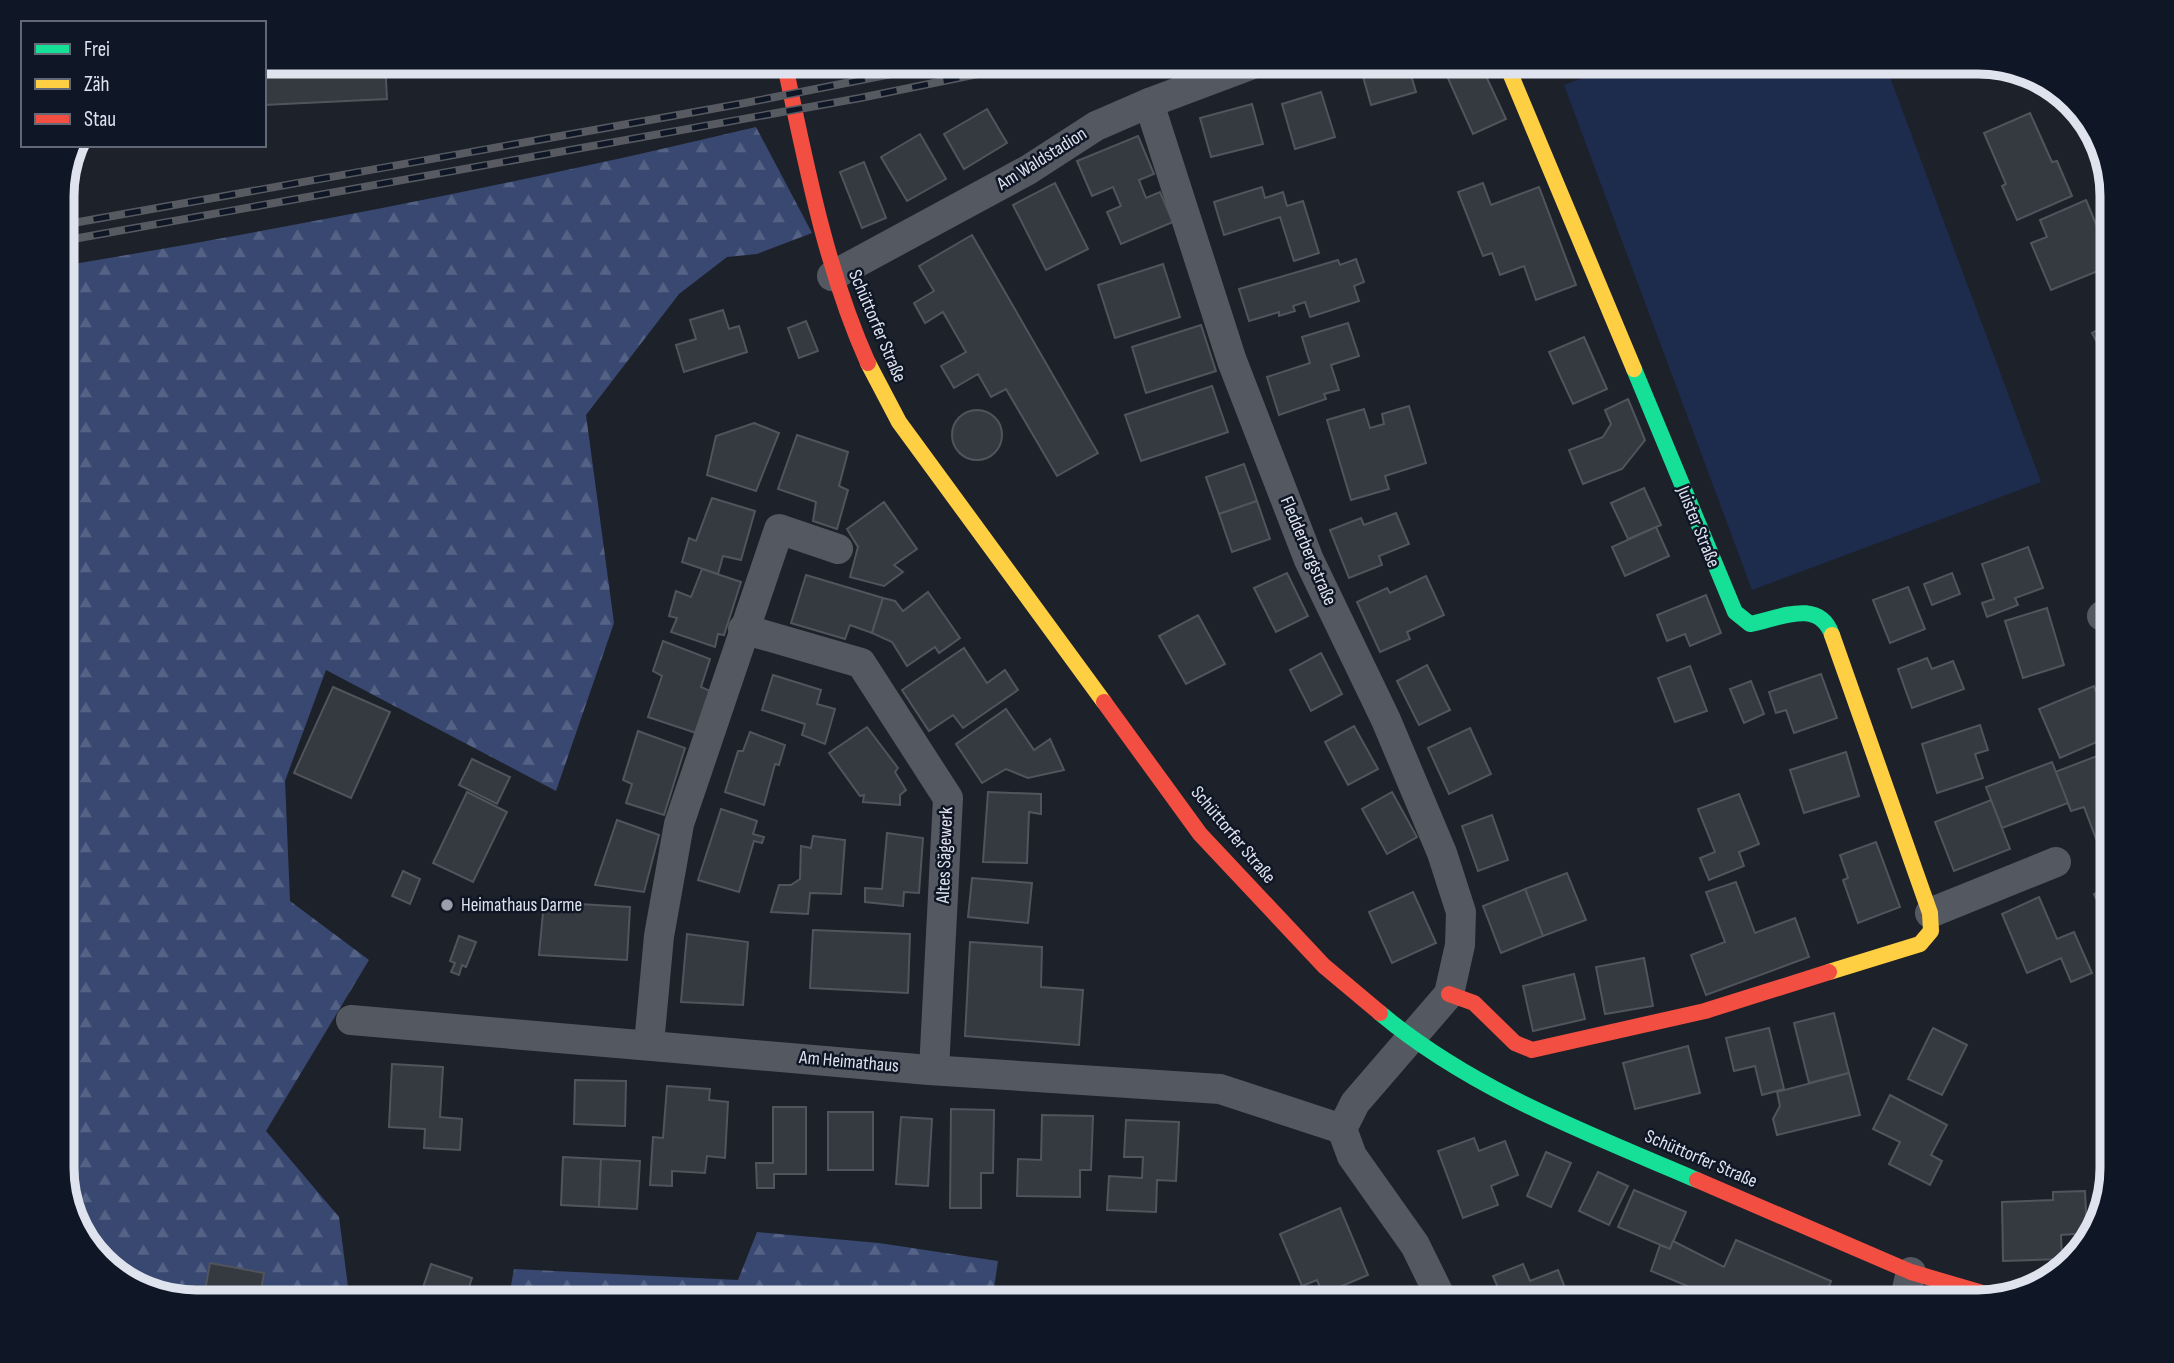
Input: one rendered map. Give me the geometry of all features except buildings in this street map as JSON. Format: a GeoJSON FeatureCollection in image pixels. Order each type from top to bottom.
{"type":"FeatureCollection","features":[{"type":"Feature","properties":{"kind":"main road","name":"Schüttorfer Straße"},"geometry":{"type":"LineString","coordinates":[[787,74],[832,276],[872,378],[899,422],[1200,834],[1324,967],[1411,1039],[1445,1063],[1576,1128],[1910,1272],[1972,1290]]}},
{"type":"Feature","properties":{"kind":"main road","name":"Juister Straße"},"geometry":{"type":"LineString","coordinates":[[1510,74],[1735,612],[1750,624],[1804,610],[1818,613],[1829,625],[1930,913]]}},
{"type":"Feature","properties":{"kind":"main road"},"geometry":{"type":"LineString","coordinates":[[1449,994],[1474,1003],[1515,1042],[1532,1050],[1705,1010],[1920,944],[1931,931],[1930,913]]}},
{"type":"Feature","properties":{"kind":"street","name":"Am Waldstadion"},"geometry":{"type":"LineString","coordinates":[[832,276],[1016,177],[1096,126],[1226,74]]}},
{"type":"Feature","properties":{"kind":"street","name":"Fledderbergstraße"},"geometry":{"type":"LineString","coordinates":[[1149,103],[1232,361],[1309,560],[1386,720],[1442,853],[1461,912],[1460,945],[1449,994]]}},
{"type":"Feature","properties":{"kind":"street"},"geometry":{"type":"LineString","coordinates":[[649,1044],[659,936],[679,824],[779,528],[838,550]]}},
{"type":"Feature","properties":{"kind":"street","name":"Altes Sägewerk"},"geometry":{"type":"LineString","coordinates":[[743,629],[861,663],[948,798],[934,1070]]}},
{"type":"Feature","properties":{"kind":"street"},"geometry":{"type":"LineString","coordinates":[[1930,913],[2056,862]]}},
{"type":"Feature","properties":{"kind":"street"},"geometry":{"type":"LineString","coordinates":[[1437,1290],[1415,1245],[1352,1156],[1342,1129],[1355,1102],[1449,994]]}},
{"type":"Feature","properties":{"kind":"street","name":"Am Heimathaus"},"geometry":{"type":"LineString","coordinates":[[351,1020],[934,1070],[1220,1089],[1342,1129]]}},
{"type":"Feature","properties":{"kind":"street"},"geometry":{"type":"LineString","coordinates":[[1906,1290],[1910,1272]]}},
{"type":"Feature","properties":{"kind":"shaded area"},"geometry":{"type":"Polygon","coordinates":[[[1593,74],[1889,74],[2041,482],[1752,590],[1564,85],[1593,74]]]}},
{"type":"Feature","properties":{"kind":"green space"},"geometry":{"type":"Polygon","coordinates":[[[756,127],[812,233],[757,254],[727,257],[679,294],[586,415],[614,623],[556,791],[326,670],[285,781],[290,901],[369,960],[266,1131],[339,1217],[348,1290],[195,1290],[149,1280],[121,1264],[94,1235],[80,1207],[74,1176],[74,264],[236,236],[583,166],[756,127]]]}},
{"type":"Feature","properties":{"kind":"green space"},"geometry":{"type":"Polygon","coordinates":[[[757,1232],[879,1243],[998,1261],[994,1290],[510,1290],[514,1269],[738,1280],[757,1232]]]}},
{"type":"Feature","properties":{"kind":"railway"},"geometry":{"type":"LineString","coordinates":[[74,223],[745,103],[891,74]]}},
{"type":"Feature","properties":{"kind":"railway"},"geometry":{"type":"LineString","coordinates":[[74,239],[860,98],[978,74]]}},
{"type":"Feature","properties":{"kind":"traffic: fast"},"geometry":{"type":"LineString","coordinates":[[1634,369],[1735,612],[1750,624],[1785,615],[1808,614],[1826,623],[1832,635]]}},
{"type":"Feature","properties":{"kind":"traffic: fast"},"geometry":{"type":"LineString","coordinates":[[1380,1013],[1453,1065],[1492,1087],[1573,1127],[1697,1180]]}},
{"type":"Feature","properties":{"kind":"traffic: slow"},"geometry":{"type":"LineString","coordinates":[[1510,74],[1634,369]]}},
{"type":"Feature","properties":{"kind":"traffic: slow"},"geometry":{"type":"LineString","coordinates":[[868,363],[899,422],[1104,702]]}},
{"type":"Feature","properties":{"kind":"traffic: slow"},"geometry":{"type":"LineString","coordinates":[[1829,972],[1920,944],[1931,931],[1930,913],[1832,635]]}},
{"type":"Feature","properties":{"kind":"traffic: jam"},"geometry":{"type":"LineString","coordinates":[[787,74],[828,252],[868,363]]}},
{"type":"Feature","properties":{"kind":"traffic: jam"},"geometry":{"type":"LineString","coordinates":[[1104,702],[1200,834],[1324,966],[1380,1013]]}},
{"type":"Feature","properties":{"kind":"traffic: jam"},"geometry":{"type":"LineString","coordinates":[[1449,994],[1474,1003],[1515,1043],[1532,1050],[1705,1011],[1829,972]]}},
{"type":"Feature","properties":{"kind":"traffic: jam"},"geometry":{"type":"LineString","coordinates":[[1697,1180],[1911,1272],[1972,1290]]}},
{"type":"Feature","properties":{"kind":"place","name":"Heimathaus Darme"},"geometry":{"type":"Point","coordinates":[447,905]}}]}
